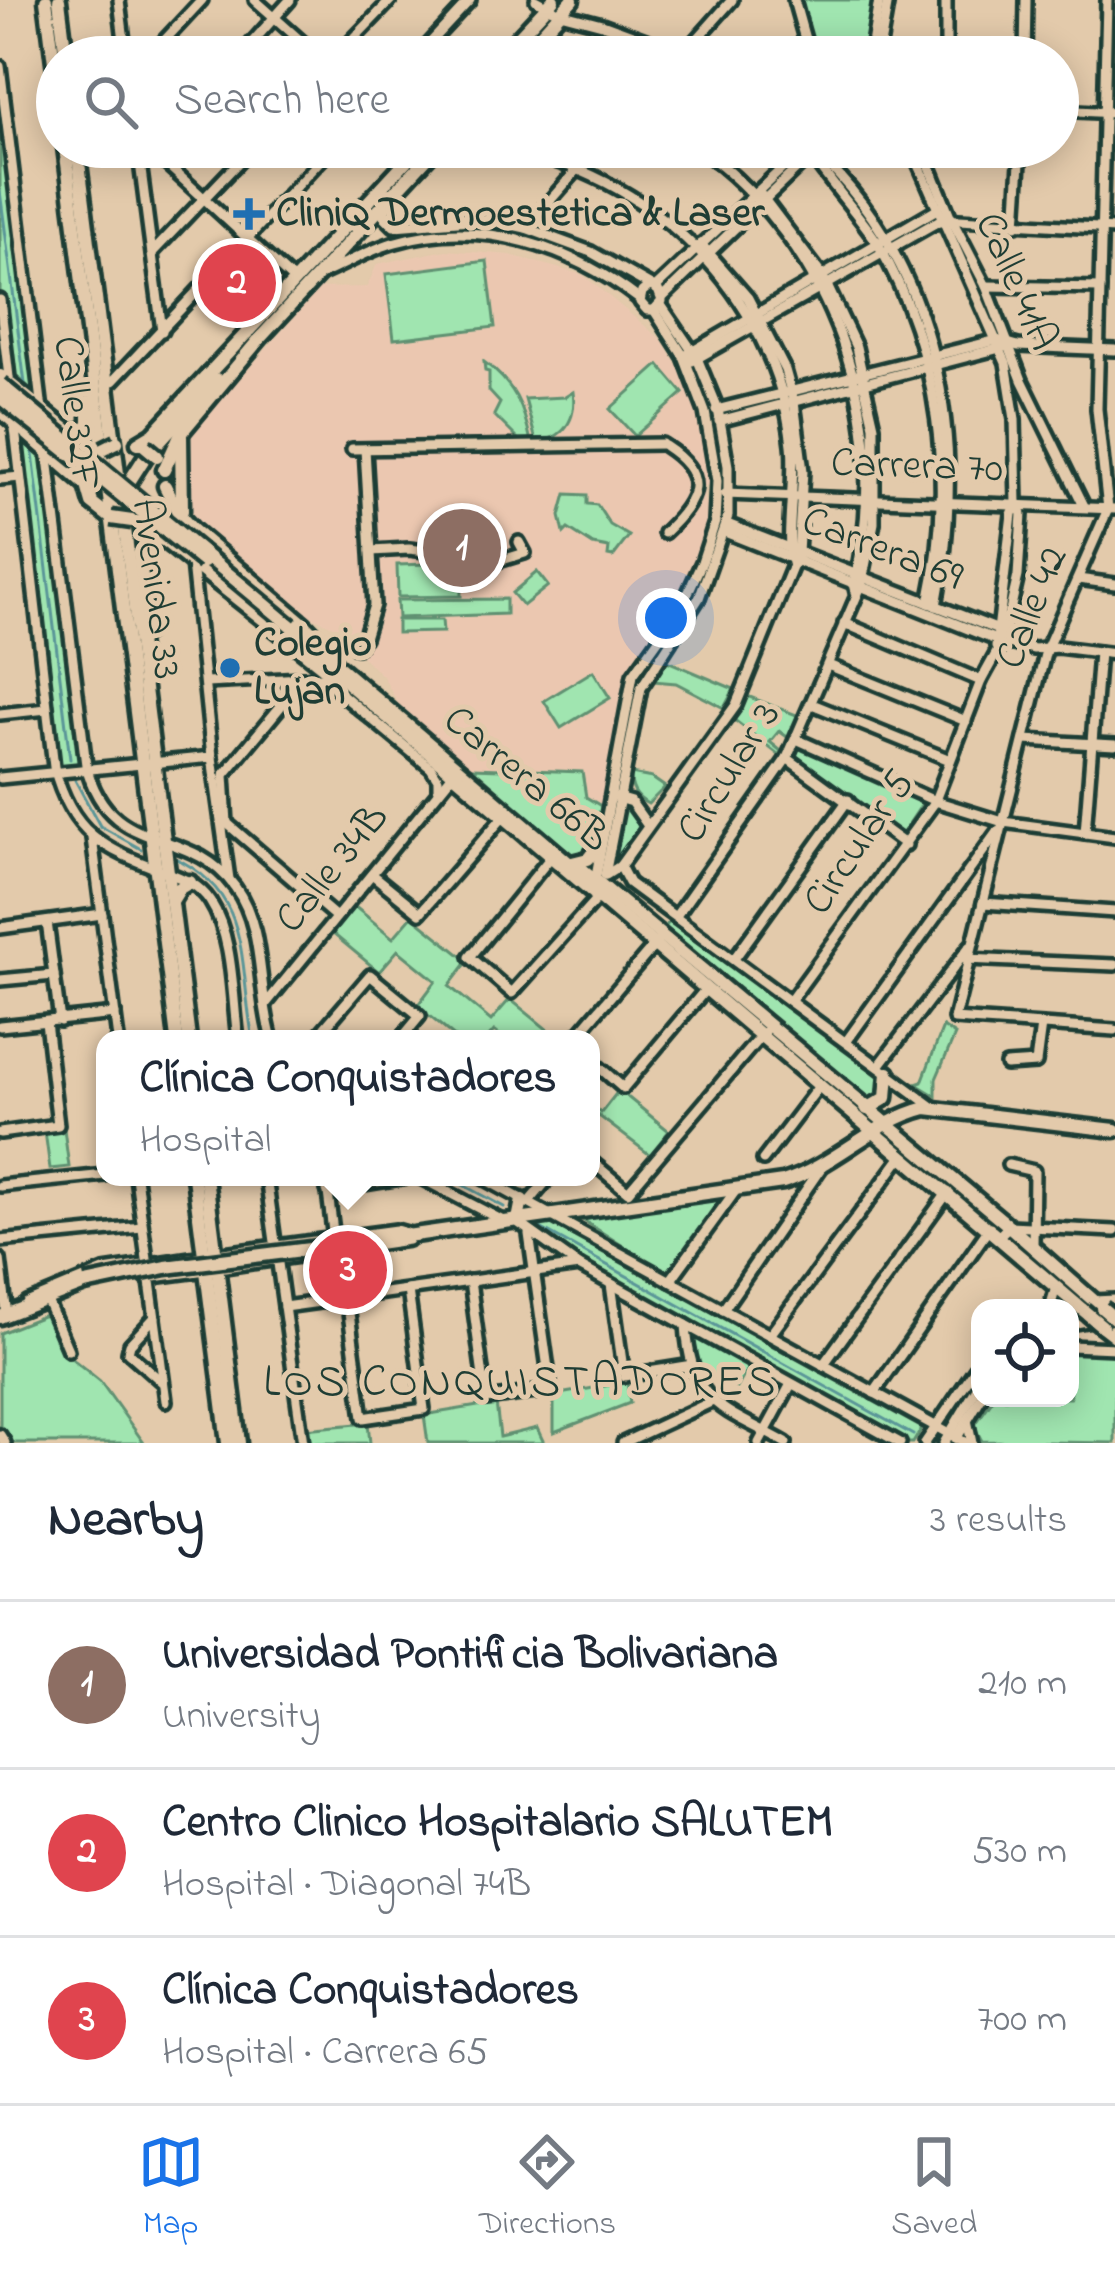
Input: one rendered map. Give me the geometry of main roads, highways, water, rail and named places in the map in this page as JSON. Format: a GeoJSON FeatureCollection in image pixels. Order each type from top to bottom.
{"type":"FeatureCollection","features":[{"type":"Feature","properties":{"kind":"main road"},"geometry":{"type":"LineString","coordinates":[[46,0],[51,36]]}},
{"type":"Feature","properties":{"kind":"main road"},"geometry":{"type":"LineString","coordinates":[[59,0],[63,36]]}},
{"type":"Feature","properties":{"kind":"main road"},"geometry":{"type":"LineString","coordinates":[[520,36],[549,5],[572,0]]}},
{"type":"Feature","properties":{"kind":"main road"},"geometry":{"type":"LineString","coordinates":[[532,36],[549,5]]}},
{"type":"Feature","properties":{"kind":"main road","name":"Avenida 33"},"geometry":{"type":"LineString","coordinates":[[67,168],[139,678]]}},
{"type":"Feature","properties":{"kind":"main road","name":"Avenida 33"},"geometry":{"type":"LineString","coordinates":[[80,168],[121,490],[176,1030]]}},
{"type":"Feature","properties":{"kind":"main road"},"geometry":{"type":"LineString","coordinates":[[141,450],[399,168]]}},
{"type":"Feature","properties":{"kind":"main road"},"geometry":{"type":"LineString","coordinates":[[3,382],[86,445],[141,450],[181,433],[278,317],[418,168]]}},
{"type":"Feature","properties":{"kind":"main road"},"geometry":{"type":"LineString","coordinates":[[73,434],[86,430],[91,418],[80,268]]}},
{"type":"Feature","properties":{"kind":"main road"},"geometry":{"type":"LineString","coordinates":[[94,280],[113,381],[141,450],[182,518],[322,641],[344,675]]}},
{"type":"Feature","properties":{"kind":"main road"},"geometry":{"type":"LineString","coordinates":[[121,490],[250,341],[278,317]]}},
{"type":"Feature","properties":{"kind":"main road"},"geometry":{"type":"LineString","coordinates":[[3,382],[121,490]]}},
{"type":"Feature","properties":{"kind":"main road"},"geometry":{"type":"LineString","coordinates":[[23,394],[6,408],[7,423],[46,448],[56,465],[86,485]]}},
{"type":"Feature","properties":{"kind":"main road"},"geometry":{"type":"LineString","coordinates":[[0,397],[121,490]]}},
{"type":"Feature","properties":{"kind":"main road"},"geometry":{"type":"LineString","coordinates":[[181,433],[182,518]]}},
{"type":"Feature","properties":{"kind":"main road"},"geometry":{"type":"LineString","coordinates":[[102,449],[89,465],[86,485],[92,503],[106,515],[133,520],[162,539],[310,659],[344,675]]}},
{"type":"Feature","properties":{"kind":"main road"},"geometry":{"type":"LineString","coordinates":[[133,520],[151,512],[165,486]]}},
{"type":"Feature","properties":{"kind":"main road","name":"Carrera 66B"},"geometry":{"type":"LineString","coordinates":[[121,490],[570,864],[601,884],[706,989],[867,1109],[881,1129]]}},
{"type":"Feature","properties":{"kind":"main road"},"geometry":{"type":"LineString","coordinates":[[106,515],[121,629],[139,678]]}},
{"type":"Feature","properties":{"kind":"main road"},"geometry":{"type":"LineString","coordinates":[[180,553],[191,544],[193,530]]}},
{"type":"Feature","properties":{"kind":"main road"},"geometry":{"type":"LineString","coordinates":[[139,678],[146,607],[140,551],[148,541],[162,539]]}},
{"type":"Feature","properties":{"kind":"main road"},"geometry":{"type":"LineString","coordinates":[[211,578],[217,562],[229,560]]}},
{"type":"Feature","properties":{"kind":"main road"},"geometry":{"type":"LineString","coordinates":[[310,659],[321,677]]}},
{"type":"Feature","properties":{"kind":"main road","name":"Carrera 66B"},"geometry":{"type":"LineString","coordinates":[[344,675],[575,880],[601,884]]}},
{"type":"Feature","properties":{"kind":"main road"},"geometry":{"type":"LineString","coordinates":[[423,760],[438,762]]}},
{"type":"Feature","properties":{"kind":"main road"},"geometry":{"type":"LineString","coordinates":[[570,864],[588,859],[599,845]]}},
{"type":"Feature","properties":{"kind":"main road","name":"Avenida 33"},"geometry":{"type":"LineString","coordinates":[[162,871],[171,902],[188,1030]]}},
{"type":"Feature","properties":{"kind":"main road"},"geometry":{"type":"LineString","coordinates":[[171,902],[190,882]]}},
{"type":"Feature","properties":{"kind":"main road","name":"Carrera 66B"},"geometry":{"type":"LineString","coordinates":[[657,942],[820,1085],[881,1129]]}},
{"type":"Feature","properties":{"kind":"main road"},"geometry":{"type":"LineString","coordinates":[[867,1109],[886,1098],[884,1070]]}},
{"type":"Feature","properties":{"kind":"main road"},"geometry":{"type":"LineString","coordinates":[[6,1315],[85,1284],[166,1267],[789,1180],[904,1115],[933,1107],[1115,1130]]}},
{"type":"Feature","properties":{"kind":"main road"},"geometry":{"type":"LineString","coordinates":[[904,1115],[905,1149],[948,1192],[999,1230],[1035,1234],[1115,1336]]}},
{"type":"Feature","properties":{"kind":"main road"},"geometry":{"type":"LineString","coordinates":[[881,1129],[999,1230],[1056,1287],[1099,1311]]}},
{"type":"Feature","properties":{"kind":"main road"},"geometry":{"type":"LineString","coordinates":[[196,1186],[239,1443]]}},
{"type":"Feature","properties":{"kind":"main road"},"geometry":{"type":"LineString","coordinates":[[207,1186],[227,1443]]}},
{"type":"Feature","properties":{"kind":"waterway"},"geometry":{"type":"LineString","coordinates":[[0,191],[25,384]]}},
{"type":"Feature","properties":{"kind":"waterway"},"geometry":{"type":"LineString","coordinates":[[32,446],[70,759]]}},
{"type":"Feature","properties":{"kind":"waterway"},"geometry":{"type":"LineString","coordinates":[[75,780],[100,826],[141,849]]}},
{"type":"Feature","properties":{"kind":"waterway"},"geometry":{"type":"LineString","coordinates":[[173,857],[199,872],[230,911],[238,934],[252,1030]]}},
{"type":"Feature","properties":{"kind":"waterway"},"geometry":{"type":"LineString","coordinates":[[465,1186],[504,1207]]}},
{"type":"Feature","properties":{"kind":"waterway"},"geometry":{"type":"LineString","coordinates":[[535,1225],[913,1435]]}},
{"type":"Feature","properties":{"kind":"place","name":"CliniQ Dermoestetica & Laser"},"geometry":{"type":"Point","coordinates":[249,214]}},
{"type":"Feature","properties":{"kind":"place","name":"Centro Clinico Hospitalario SALUTEM"},"geometry":{"type":"Point","coordinates":[237,283]}},
{"type":"Feature","properties":{"kind":"place","name":"Universidad Pontificia Bolivariana"},"geometry":{"type":"Point","coordinates":[462,548]}},
{"type":"Feature","properties":{"kind":"place","name":"Colegio Lujan"},"geometry":{"type":"Point","coordinates":[230,668]}},
{"type":"Feature","properties":{"kind":"place","name":"Clínica Conquistadores"},"geometry":{"type":"Point","coordinates":[348,1270]}},
{"type":"Feature","properties":{"kind":"district","name":"LOS CONQUISTADORES"},"geometry":{"type":"Point","coordinates":[521,1384]}}]}
